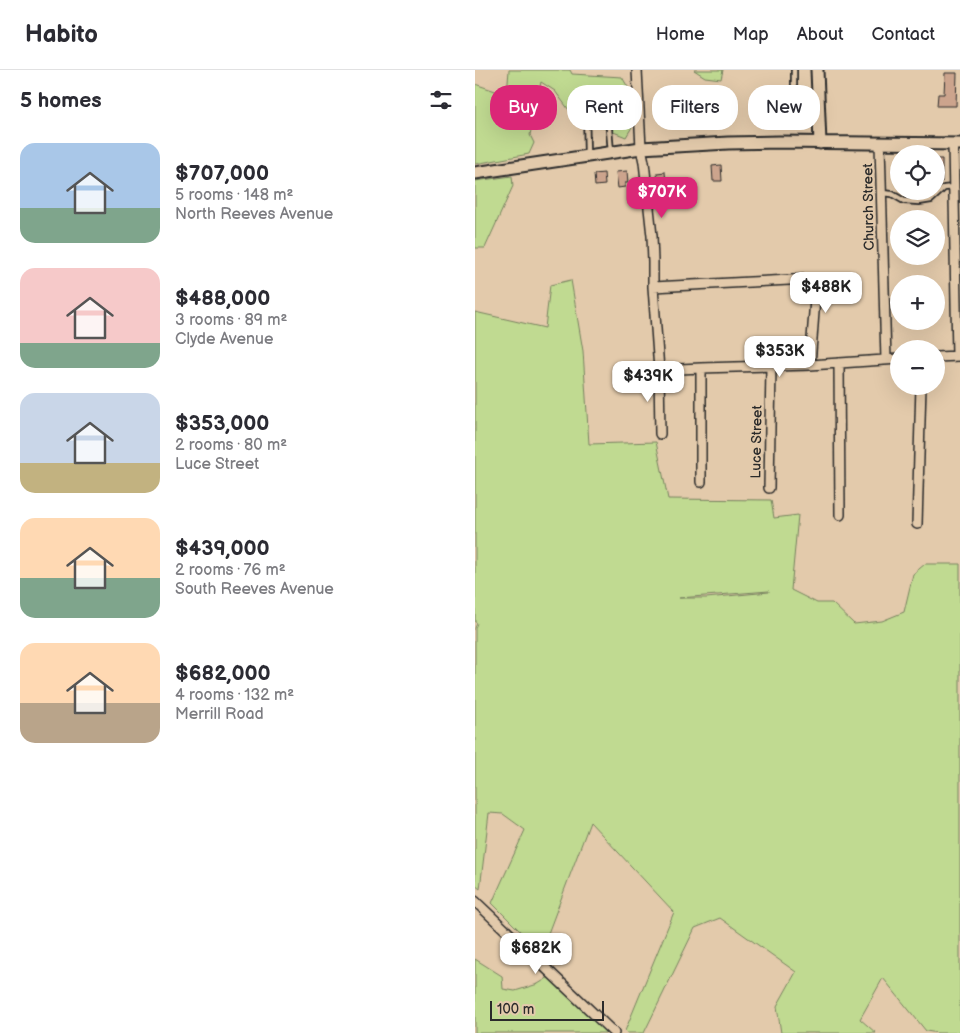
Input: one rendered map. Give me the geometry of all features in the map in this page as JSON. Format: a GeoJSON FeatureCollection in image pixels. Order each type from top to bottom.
{"type":"FeatureCollection","features":[{"type":"Feature","properties":{"kind":"street"},"geometry":{"type":"LineString","coordinates":[[637,70],[641,148],[650,216],[653,262],[659,370],[660,434]]}},
{"type":"Feature","properties":{"kind":"street"},"geometry":{"type":"LineString","coordinates":[[817,70],[820,142]]}},
{"type":"Feature","properties":{"kind":"street"},"geometry":{"type":"LineString","coordinates":[[475,173],[641,148],[727,143],[956,144],[954,187],[959,356],[945,357]]}},
{"type":"Feature","properties":{"kind":"street","name":"Church Street"},"geometry":{"type":"LineString","coordinates":[[880,144],[886,360]]}},
{"type":"Feature","properties":{"kind":"street"},"geometry":{"type":"LineString","coordinates":[[653,287],[809,279],[816,286],[810,365]]}},
{"type":"Feature","properties":{"kind":"street"},"geometry":{"type":"LineString","coordinates":[[659,370],[771,367],[890,360]]}},
{"type":"Feature","properties":{"kind":"street"},"geometry":{"type":"LineString","coordinates":[[839,363],[840,515]]}},
{"type":"Feature","properties":{"kind":"street","name":"Luce Street"},"geometry":{"type":"LineString","coordinates":[[769,488],[771,367]]}},
{"type":"Feature","properties":{"kind":"street"},"geometry":{"type":"LineString","coordinates":[[701,368],[701,482]]}},
{"type":"Feature","properties":{"kind":"street"},"geometry":{"type":"LineString","coordinates":[[917,524],[921,395]]}},
{"type":"Feature","properties":{"kind":"street"},"geometry":{"type":"LineString","coordinates":[[475,901],[614,1033]]}},
{"type":"Feature","properties":{"kind":"lane"},"geometry":{"type":"LineString","coordinates":[[794,70],[794,85]]}},
{"type":"Feature","properties":{"kind":"lane"},"geometry":{"type":"LineString","coordinates":[[587,157],[586,109],[590,102],[597,98],[600,98],[607,106],[611,153]]}},
{"type":"Feature","properties":{"kind":"lane"},"geometry":{"type":"LineString","coordinates":[[881,193],[892,194],[905,201],[919,202],[931,200],[944,188],[954,187]]}},
{"type":"Feature","properties":{"kind":"green space"},"geometry":{"type":"Polygon","coordinates":[[[509,70],[570,70],[572,74],[622,77],[627,85],[567,85],[567,107],[557,94],[557,85],[546,85],[541,82],[540,85],[508,85],[509,70]]]}},
{"type":"Feature","properties":{"kind":"green space"},"geometry":{"type":"Polygon","coordinates":[[[694,70],[723,70],[721,79],[705,77],[694,70]]]}},
{"type":"Feature","properties":{"kind":"green space"},"geometry":{"type":"Polygon","coordinates":[[[475,84],[490,89],[490,130],[531,130],[530,135],[534,143],[529,154],[475,164],[475,84]]]}},
{"type":"Feature","properties":{"kind":"green space"},"geometry":{"type":"Polygon","coordinates":[[[608,130],[630,130],[626,137],[608,130]]]}},
{"type":"Feature","properties":{"kind":"green space"},"geometry":{"type":"Polygon","coordinates":[[[512,176],[513,186],[485,248],[475,248],[475,181],[512,176]]]}},
{"type":"Feature","properties":{"kind":"green space"},"geometry":{"type":"Polygon","coordinates":[[[571,280],[583,351],[589,444],[656,442],[668,499],[771,500],[774,518],[798,515],[791,590],[817,603],[832,603],[854,624],[882,621],[904,612],[913,574],[925,564],[960,564],[960,1033],[926,1031],[883,978],[860,1019],[876,1033],[781,1033],[777,1006],[796,972],[720,918],[695,928],[644,1033],[627,1033],[625,1031],[674,912],[590,822],[541,952],[492,903],[525,830],[503,814],[489,813],[480,889],[475,885],[475,628],[477,623],[475,622],[475,312],[545,328],[550,285],[571,280]],[[769,591],[679,598],[706,598],[769,592],[769,591]]]}},
{"type":"Feature","properties":{"kind":"green space"},"geometry":{"type":"Polygon","coordinates":[[[475,959],[502,976],[503,989],[515,991],[538,984],[549,977],[606,1033],[475,1033],[475,959]]]}},
{"type":"Feature","properties":{"kind":"building"},"geometry":{"type":"Polygon","coordinates":[[[945,73],[957,73],[956,106],[937,106],[938,94],[944,94],[945,73]]]}},
{"type":"Feature","properties":{"kind":"building"},"geometry":{"type":"Polygon","coordinates":[[[721,165],[722,181],[713,181],[712,166],[721,165]]]}},
{"type":"Feature","properties":{"kind":"building"},"geometry":{"type":"Polygon","coordinates":[[[627,171],[628,183],[625,183],[625,187],[618,188],[616,172],[627,171]]]}},
{"type":"Feature","properties":{"kind":"building"},"geometry":{"type":"Polygon","coordinates":[[[665,172],[666,183],[658,186],[657,173],[665,172]]]}},
{"type":"Feature","properties":{"kind":"building"},"geometry":{"type":"Polygon","coordinates":[[[604,173],[605,185],[595,186],[594,174],[604,173]]]}}]}
